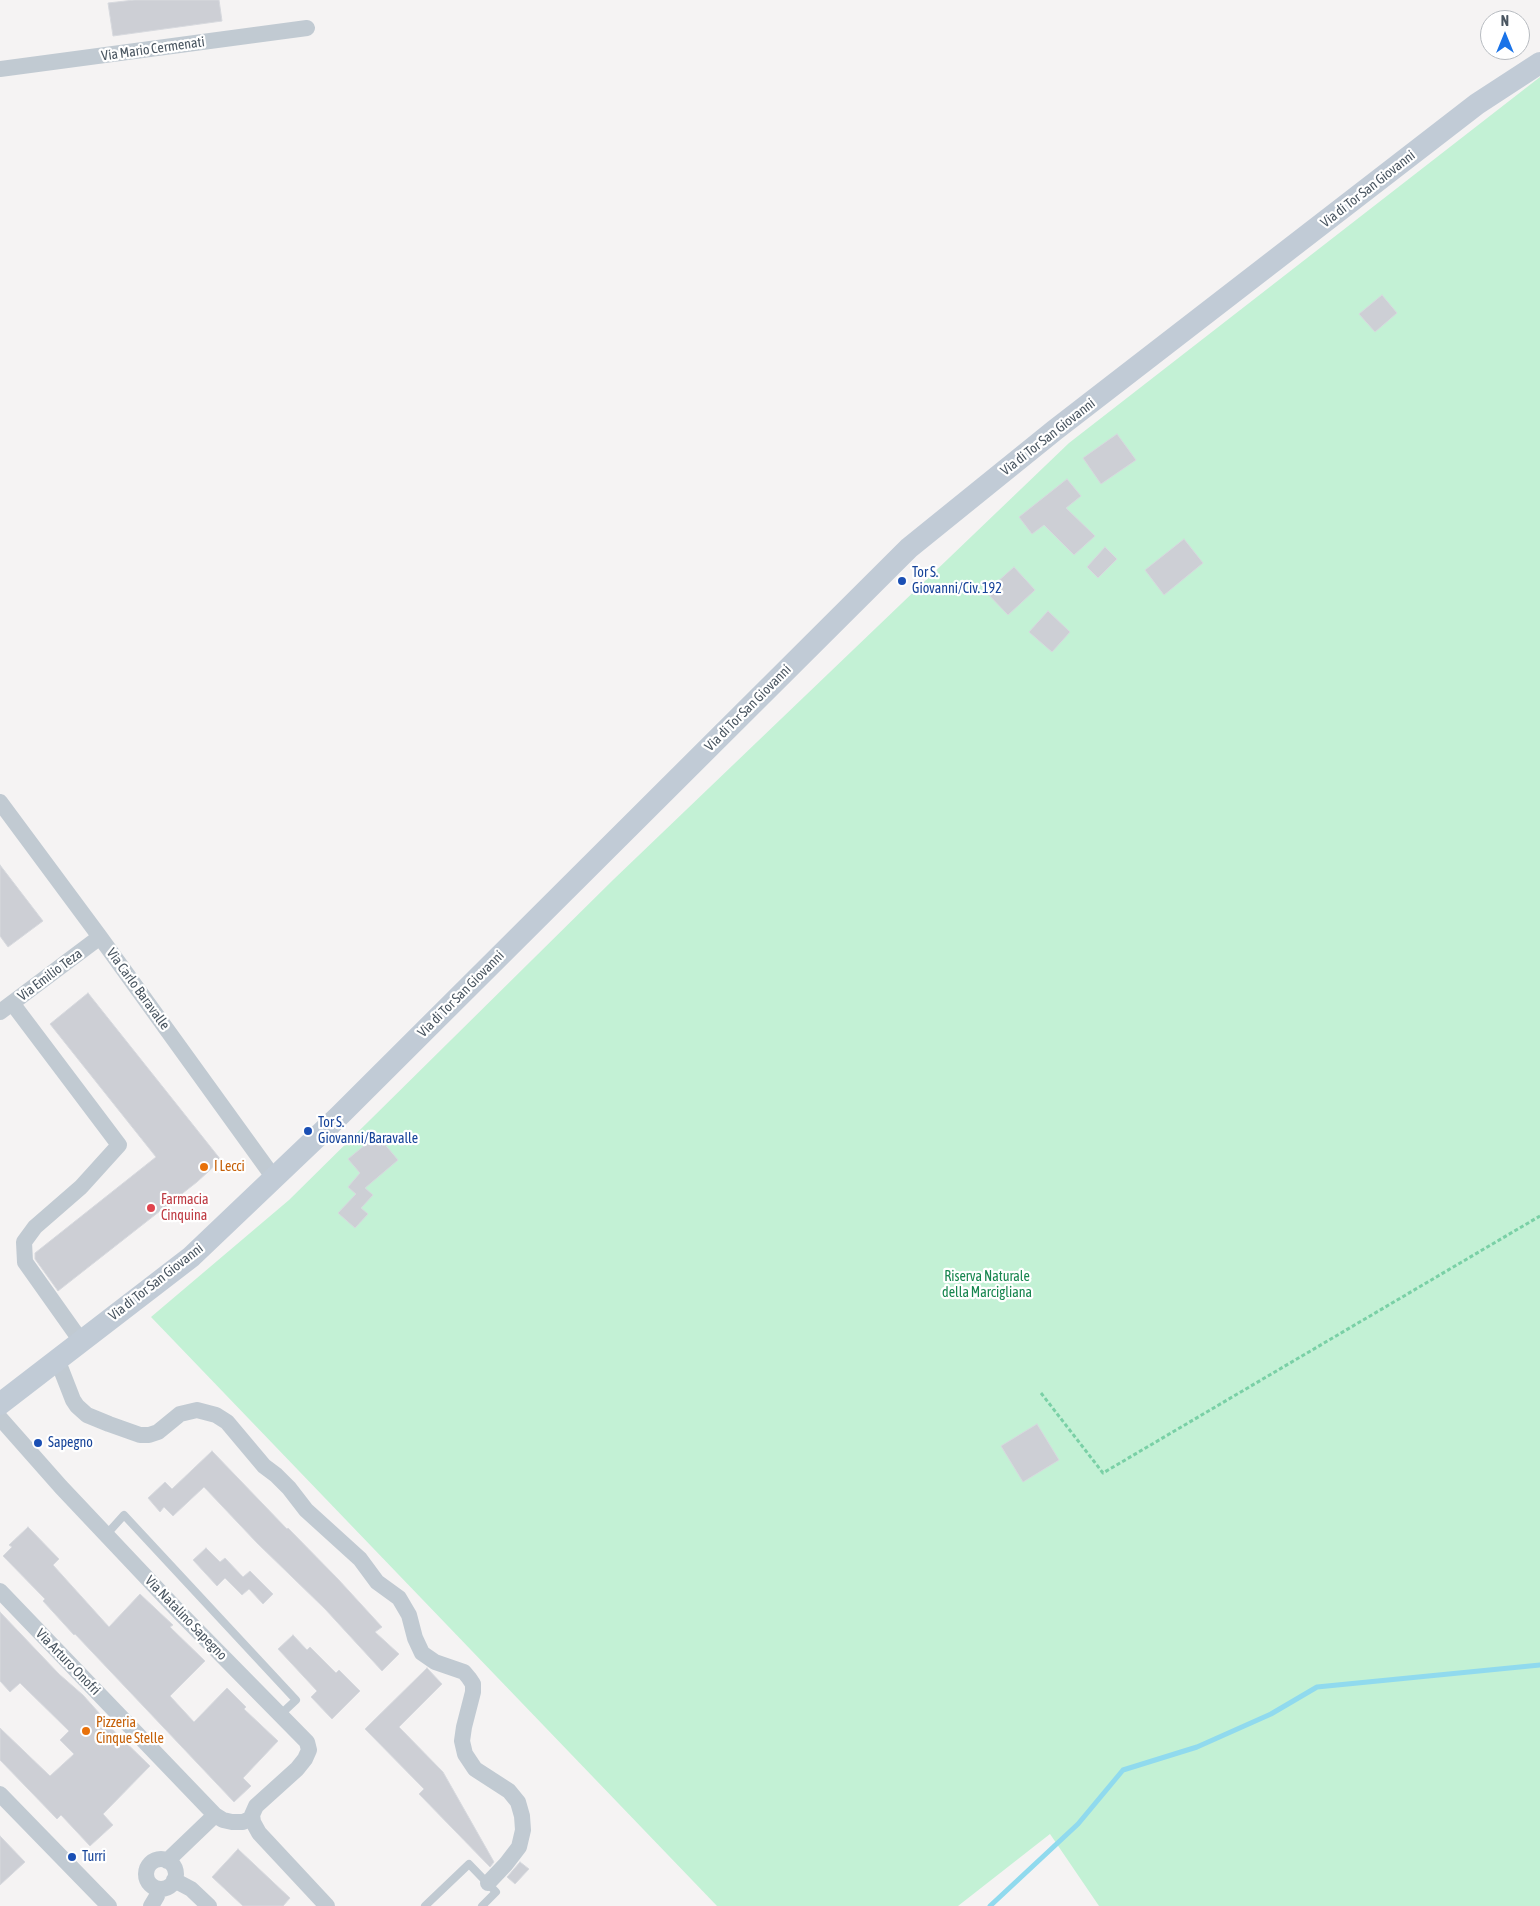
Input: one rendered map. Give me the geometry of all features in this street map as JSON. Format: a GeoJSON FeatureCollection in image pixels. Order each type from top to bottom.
{"type":"FeatureCollection","features":[{"type":"Feature","properties":{"kind":"street","name":"Via Mario Cermenati"},"geometry":{"type":"LineString","coordinates":[[0,69],[307,28]]}},
{"type":"Feature","properties":{"kind":"street","name":"Via di Tor San Giovanni"},"geometry":{"type":"LineString","coordinates":[[0,1404],[191,1257],[337,1118],[909,548],[1055,430],[1477,104],[1540,63]]}},
{"type":"Feature","properties":{"kind":"street","name":"Via Carlo Baravalle"},"geometry":{"type":"LineString","coordinates":[[0,802],[274,1178]]}},
{"type":"Feature","properties":{"kind":"street","name":"Via Emilio Teza"},"geometry":{"type":"LineString","coordinates":[[6,1008],[100,938]]}},
{"type":"Feature","properties":{"kind":"street"},"geometry":{"type":"LineString","coordinates":[[6,1008],[119,1145],[81,1187],[35,1227],[24,1242],[25,1262],[81,1341]]}},
{"type":"Feature","properties":{"kind":"street"},"geometry":{"type":"LineString","coordinates":[[57,1359],[72,1400],[87,1415],[109,1424],[140,1435],[148,1435],[158,1432],[180,1414],[197,1410],[216,1415],[227,1422],[264,1466],[289,1488],[306,1510],[360,1559],[376,1582],[399,1598],[409,1615],[415,1638],[422,1653],[435,1662],[464,1672],[469,1678],[473,1684],[473,1692],[462,1741],[465,1754],[475,1768],[509,1791],[518,1802],[522,1816],[523,1830],[519,1847],[488,1883]]}},
{"type":"Feature","properties":{"kind":"street","name":"Via Natalino Sapegno"},"geometry":{"type":"LineString","coordinates":[[0,1418],[61,1487],[180,1612],[305,1738],[309,1750],[305,1759],[297,1769],[256,1806],[252,1818]]}},
{"type":"Feature","properties":{"kind":"street","name":"Via Arturo Onofri"},"geometry":{"type":"LineString","coordinates":[[0,1591],[215,1815]]}},
{"type":"Feature","properties":{"kind":"street"},"geometry":{"type":"LineString","coordinates":[[0,1794],[109,1906]]}},
{"type":"Feature","properties":{"kind":"street"},"geometry":{"type":"LineString","coordinates":[[167,1861],[215,1815],[223,1820],[232,1822],[243,1822],[252,1818],[259,1833],[327,1906]]}},
{"type":"Feature","properties":{"kind":"street"},"geometry":{"type":"LineString","coordinates":[[167,1861],[175,1872],[174,1880],[167,1888],[157,1889],[147,1879],[147,1870],[153,1862],[167,1861]]}},
{"type":"Feature","properties":{"kind":"street"},"geometry":{"type":"LineString","coordinates":[[174,1880],[191,1889],[209,1906]]}},
{"type":"Feature","properties":{"kind":"street"},"geometry":{"type":"LineString","coordinates":[[151,1906],[157,1896],[157,1889]]}},
{"type":"Feature","properties":{"kind":"lane"},"geometry":{"type":"LineString","coordinates":[[106,1534],[124,1515],[296,1700],[281,1714]]}},
{"type":"Feature","properties":{"kind":"lane"},"geometry":{"type":"LineString","coordinates":[[425,1906],[470,1864],[496,1892],[482,1906]]}},
{"type":"Feature","properties":{"kind":"path"},"geometry":{"type":"LineString","coordinates":[[1041,1393],[1102,1472],[1540,1216]]}},
{"type":"Feature","properties":{"kind":"green space","name":"Riserva Naturale della Marcigliana"},"geometry":{"type":"Polygon","coordinates":[[[1540,77],[1540,1906],[1099,1906],[1050,1834],[958,1906],[717,1906],[151,1317],[289,1200],[614,879],[1069,443],[1540,77]]]}},
{"type":"Feature","properties":{"kind":"building"},"geometry":{"type":"Polygon","coordinates":[[[134,0],[219,0],[222,21],[113,36],[108,3],[134,0]]]}},
{"type":"Feature","properties":{"kind":"building"},"geometry":{"type":"Polygon","coordinates":[[[1382,295],[1397,313],[1375,332],[1359,314],[1382,295]]]}},
{"type":"Feature","properties":{"kind":"building"},"geometry":{"type":"Polygon","coordinates":[[[1117,434],[1136,460],[1101,484],[1083,458],[1117,434]]]}},
{"type":"Feature","properties":{"kind":"building"},"geometry":{"type":"Polygon","coordinates":[[[1067,479],[1081,496],[1066,508],[1095,536],[1074,555],[1044,525],[1032,534],[1019,517],[1067,479]]]}},
{"type":"Feature","properties":{"kind":"building"},"geometry":{"type":"Polygon","coordinates":[[[1184,539],[1203,563],[1164,595],[1145,570],[1184,539]]]}},
{"type":"Feature","properties":{"kind":"building"},"geometry":{"type":"Polygon","coordinates":[[[1105,547],[1117,559],[1098,578],[1087,567],[1105,547]]]}},
{"type":"Feature","properties":{"kind":"building"},"geometry":{"type":"Polygon","coordinates":[[[1014,567],[1035,590],[1008,615],[986,592],[1014,567]]]}},
{"type":"Feature","properties":{"kind":"building"},"geometry":{"type":"Polygon","coordinates":[[[1048,611],[1070,632],[1052,652],[1029,632],[1048,611]]]}},
{"type":"Feature","properties":{"kind":"building"},"geometry":{"type":"Polygon","coordinates":[[[0,865],[43,921],[8,947],[0,936],[0,865]]]}},
{"type":"Feature","properties":{"kind":"building"},"geometry":{"type":"Polygon","coordinates":[[[88,993],[221,1160],[197,1182],[58,1291],[35,1259],[35,1253],[156,1157],[50,1024],[88,993]]]}},
{"type":"Feature","properties":{"kind":"building"},"geometry":{"type":"Polygon","coordinates":[[[377,1135],[398,1160],[365,1188],[373,1195],[361,1208],[368,1214],[355,1228],[338,1213],[356,1194],[348,1187],[360,1173],[348,1159],[377,1135]]]}},
{"type":"Feature","properties":{"kind":"building"},"geometry":{"type":"Polygon","coordinates":[[[1037,1424],[1059,1460],[1023,1482],[1001,1446],[1037,1424]]]}},
{"type":"Feature","properties":{"kind":"building"},"geometry":{"type":"Polygon","coordinates":[[[212,1451],[338,1579],[382,1627],[375,1632],[399,1654],[382,1671],[325,1609],[257,1543],[204,1487],[173,1516],[164,1507],[160,1512],[148,1498],[165,1482],[172,1489],[212,1451]]]}},
{"type":"Feature","properties":{"kind":"building"},"geometry":{"type":"Polygon","coordinates":[[[28,1527],[59,1559],[53,1565],[109,1627],[140,1594],[173,1625],[170,1627],[205,1661],[170,1696],[194,1722],[227,1688],[246,1707],[244,1709],[278,1741],[243,1778],[251,1786],[234,1802],[74,1635],[43,1601],[45,1599],[3,1556],[12,1547],[9,1545],[28,1527]]]}},
{"type":"Feature","properties":{"kind":"building"},"geometry":{"type":"Polygon","coordinates":[[[206,1548],[220,1562],[225,1558],[243,1577],[250,1571],[273,1594],[263,1604],[249,1589],[242,1595],[225,1578],[217,1586],[193,1560],[206,1548]]]}},
{"type":"Feature","properties":{"kind":"building"},"geometry":{"type":"Polygon","coordinates":[[[0,1612],[59,1674],[83,1695],[108,1725],[150,1766],[103,1814],[113,1825],[90,1846],[61,1815],[57,1819],[0,1760],[0,1728],[50,1776],[74,1754],[60,1740],[69,1731],[20,1683],[10,1692],[0,1681],[0,1612]]]}},
{"type":"Feature","properties":{"kind":"building"},"geometry":{"type":"Polygon","coordinates":[[[293,1635],[307,1650],[310,1647],[336,1673],[339,1670],[360,1691],[332,1719],[311,1697],[317,1691],[278,1649],[293,1635]]]}},
{"type":"Feature","properties":{"kind":"building"},"geometry":{"type":"Polygon","coordinates":[[[427,1668],[442,1684],[399,1727],[443,1772],[494,1862],[490,1867],[419,1794],[424,1789],[365,1729],[427,1668]]]}},
{"type":"Feature","properties":{"kind":"building"},"geometry":{"type":"Polygon","coordinates":[[[0,1836],[25,1862],[0,1885],[0,1836]]]}},
{"type":"Feature","properties":{"kind":"building"},"geometry":{"type":"Polygon","coordinates":[[[238,1849],[290,1898],[283,1906],[243,1906],[212,1877],[238,1849]]]}},
{"type":"Feature","properties":{"kind":"building"},"geometry":{"type":"Polygon","coordinates":[[[520,1862],[529,1869],[515,1884],[507,1877],[520,1862]]]}},
{"type":"Feature","properties":{"kind":"waterway"},"geometry":{"type":"LineString","coordinates":[[990,1906],[1078,1824],[1123,1770],[1197,1747],[1271,1714],[1317,1687],[1540,1665]]}},
{"type":"Feature","properties":{"kind":"place","name":"Tor S. Giovanni/Civ. 192"},"geometry":{"type":"Point","coordinates":[902,581]}},
{"type":"Feature","properties":{"kind":"place","name":"Tor S. Giovanni/Baravalle"},"geometry":{"type":"Point","coordinates":[308,1131]}},
{"type":"Feature","properties":{"kind":"place","name":"I Lecci"},"geometry":{"type":"Point","coordinates":[204,1167]}},
{"type":"Feature","properties":{"kind":"place","name":"Farmacia Cinquina"},"geometry":{"type":"Point","coordinates":[151,1208]}},
{"type":"Feature","properties":{"kind":"place","name":"Sapegno"},"geometry":{"type":"Point","coordinates":[38,1443]}},
{"type":"Feature","properties":{"kind":"place","name":"Pizzeria Cinque Stelle"},"geometry":{"type":"Point","coordinates":[86,1731]}},
{"type":"Feature","properties":{"kind":"place","name":"Turri"},"geometry":{"type":"Point","coordinates":[72,1857]}}]}
